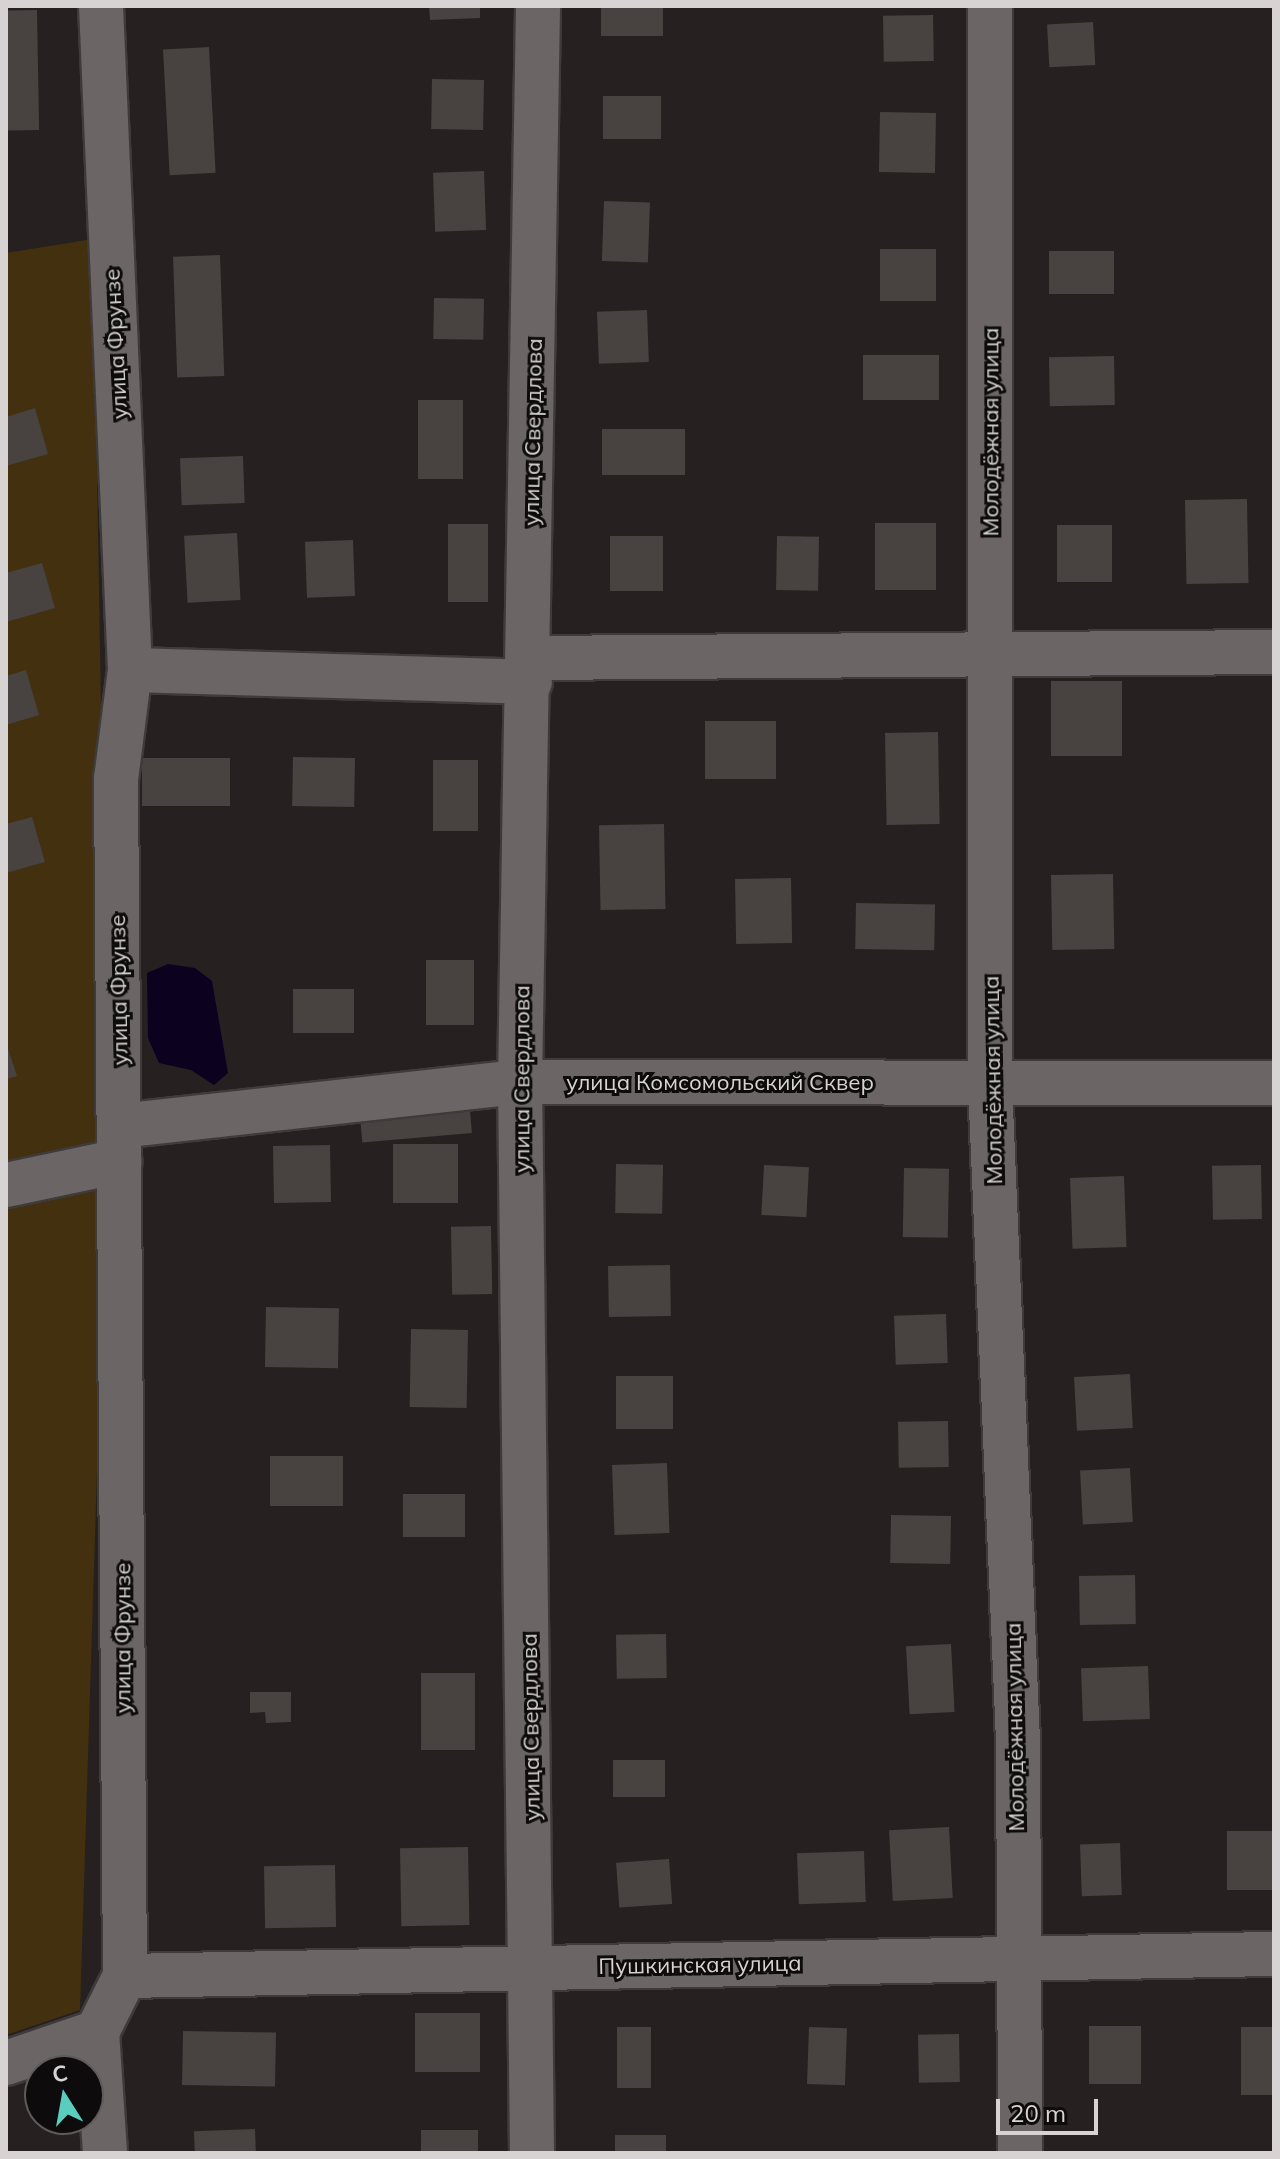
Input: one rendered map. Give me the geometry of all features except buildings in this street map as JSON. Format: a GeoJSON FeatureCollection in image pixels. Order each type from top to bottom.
{"type":"FeatureCollection","features":[{"type":"Feature","properties":{"kind":"street","name":"улица Фрунзе"},"geometry":{"type":"LineString","coordinates":[[101,6],[130,670],[116,779],[125,1976]]}},
{"type":"Feature","properties":{"kind":"street","name":"улица Свердлова"},"geometry":{"type":"LineString","coordinates":[[532,2153],[535,1969],[520,1082],[530,670],[538,6]]}},
{"type":"Feature","properties":{"kind":"street","name":"Молодёжная улица"},"geometry":{"type":"LineString","coordinates":[[990,6],[990,1084],[1018,1741],[1020,2153]]}},
{"type":"Feature","properties":{"kind":"street"},"geometry":{"type":"LineString","coordinates":[[130,670],[530,670],[991,656],[1274,652]]}},
{"type":"Feature","properties":{"kind":"street","name":"улица Комсомольский Сквер"},"geometry":{"type":"LineString","coordinates":[[6,1185],[120,1143],[520,1082],[1274,1083]]}},
{"type":"Feature","properties":{"kind":"street","name":"Пушкинская улица"},"geometry":{"type":"LineString","coordinates":[[125,1976],[1274,1954]]}},
{"type":"Feature","properties":{"kind":"street"},"geometry":{"type":"LineString","coordinates":[[105,2153],[97,2032],[125,1976]]}},
{"type":"Feature","properties":{"kind":"street"},"geometry":{"type":"LineString","coordinates":[[6,2063],[97,2032]]}},
{"type":"Feature","properties":{"kind":"shaded area"},"geometry":{"type":"Polygon","coordinates":[[[93,239],[108,1122],[80,2010],[6,2035],[6,253],[93,239]]]}},
{"type":"Feature","properties":{"kind":"shaded area"},"geometry":{"type":"Polygon","coordinates":[[[168,964],[195,968],[212,981],[228,1073],[214,1085],[191,1070],[159,1063],[148,1038],[147,973],[168,964]]]}}]}
